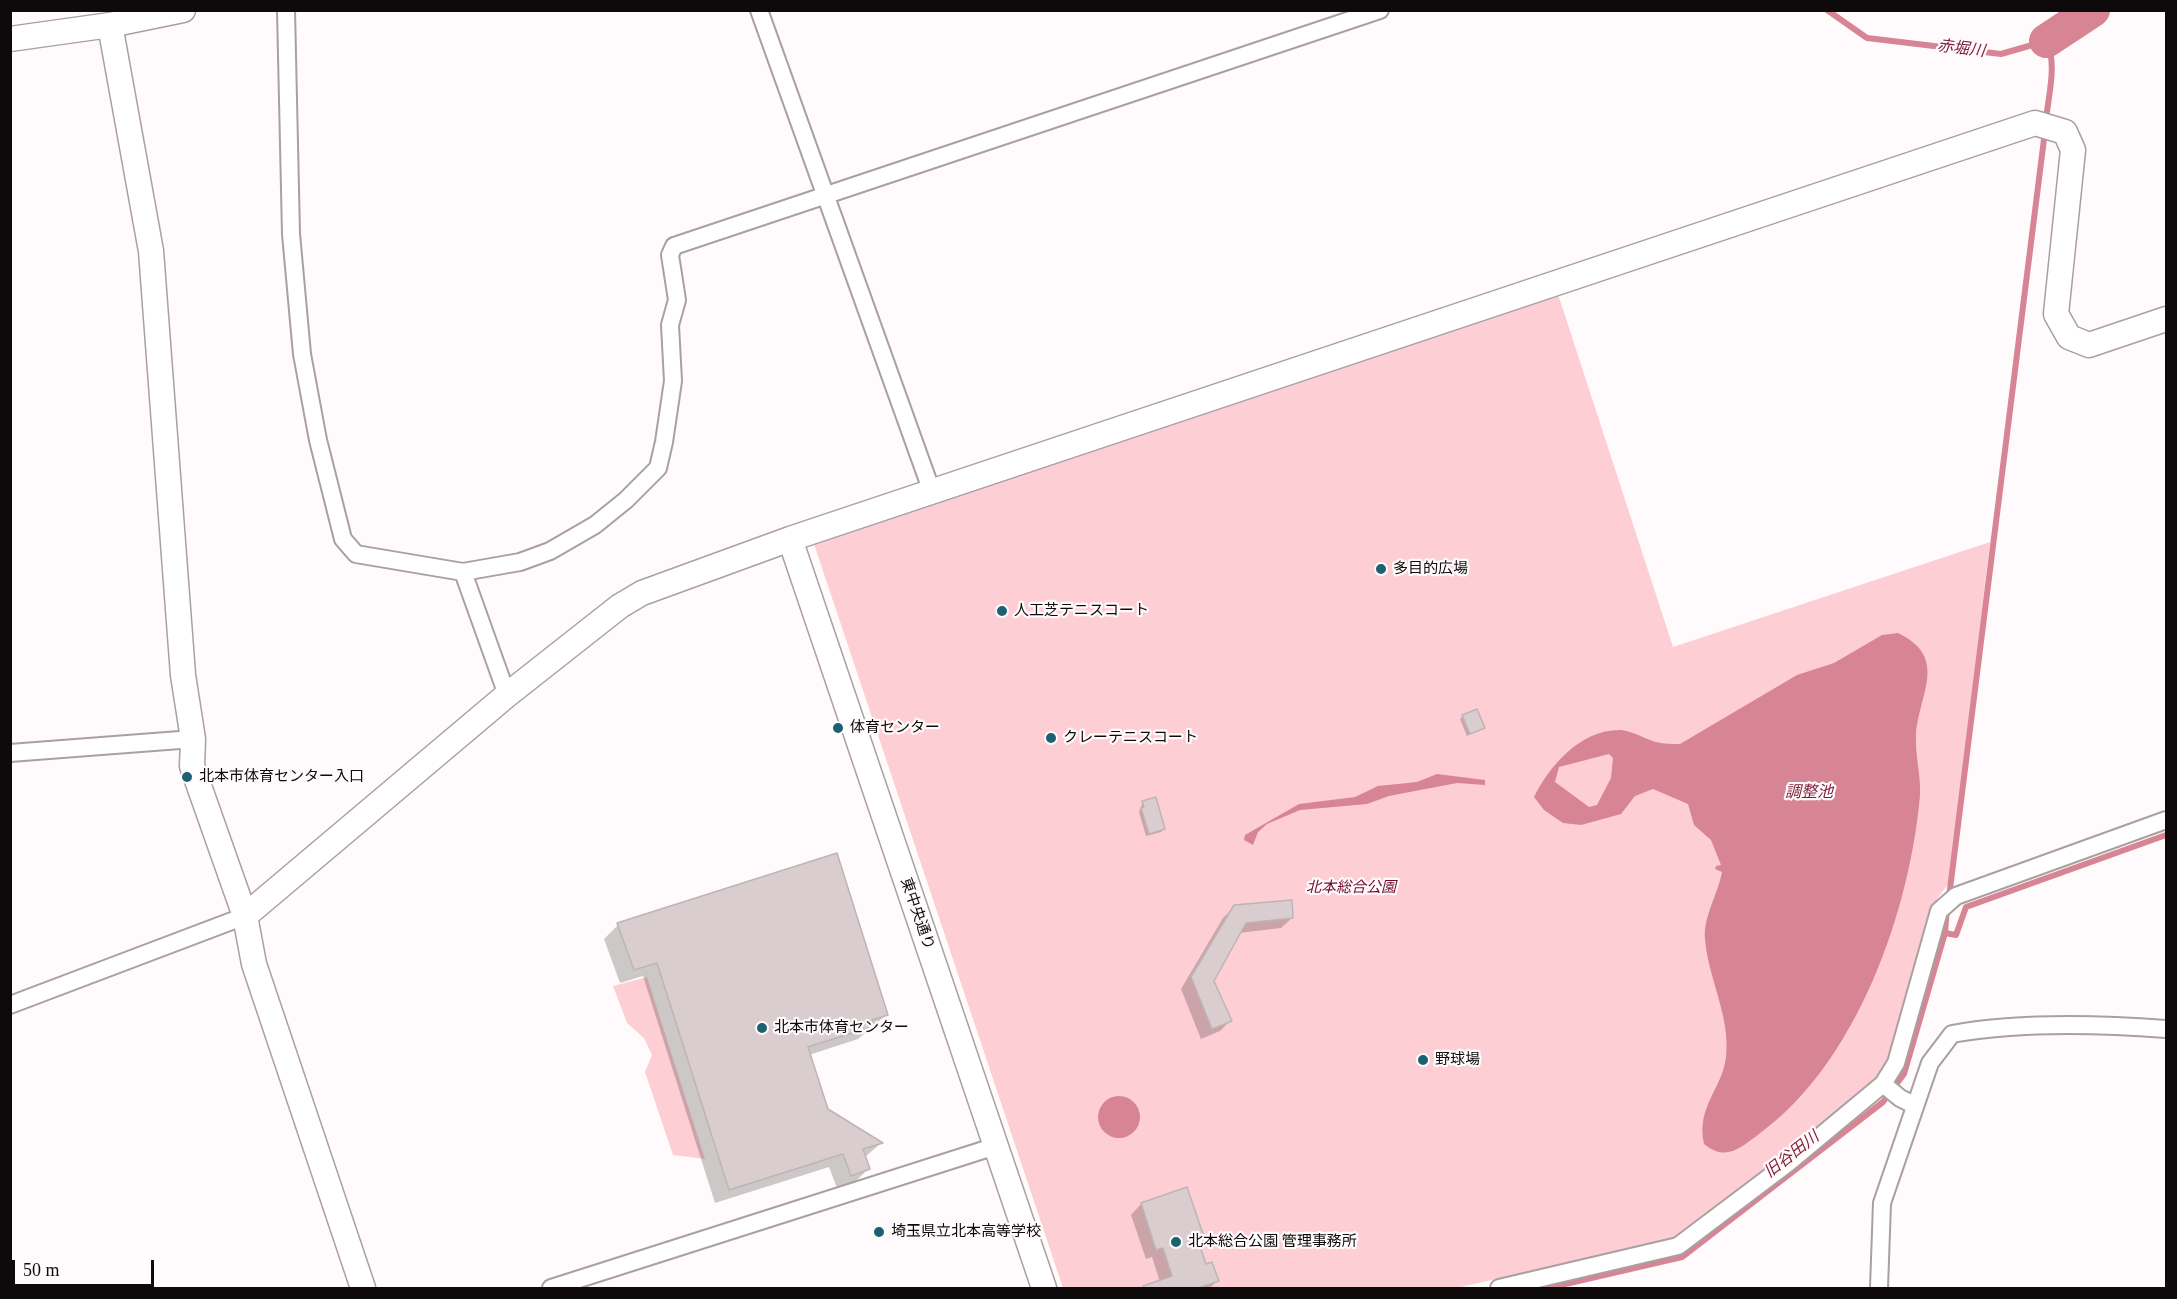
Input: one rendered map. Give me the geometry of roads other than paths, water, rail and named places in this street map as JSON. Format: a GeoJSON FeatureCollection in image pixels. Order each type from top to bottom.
{"type":"FeatureCollection","features":[{"type":"Feature","properties":{"kind":"street"},"geometry":{"type":"LineString","coordinates":[[10,39],[110,25],[183,10]]}},
{"type":"Feature","properties":{"kind":"street"},"geometry":{"type":"LineString","coordinates":[[285,10],[291,234],[302,354],[318,440],[343,539],[356,554],[463,572],[520,562],[550,551],[595,525],[658,468],[673,381],[670,325],[677,300],[670,255],[674,246],[1380,10]]}},
{"type":"Feature","properties":{"kind":"street"},"geometry":{"type":"LineString","coordinates":[[759,10],[932,492]]}},
{"type":"Feature","properties":{"kind":"street"},"geometry":{"type":"LineString","coordinates":[[110,25],[151,251],[183,675],[193,739],[192,766],[245,916],[254,964],[363,1288]]}},
{"type":"Feature","properties":{"kind":"street"},"geometry":{"type":"LineString","coordinates":[[10,1005],[245,916],[507,695],[620,606],[642,593],[790,539],[2036,123],[2065,132],[2073,150],[2056,314],[2069,337],[2089,345],[2166,319]]}},
{"type":"Feature","properties":{"kind":"street","name":"東中央通り"},"geometry":{"type":"LineString","coordinates":[[790,539],[1044,1288]]}},
{"type":"Feature","properties":{"kind":"street"},"geometry":{"type":"LineString","coordinates":[[463,572],[507,695]]}},
{"type":"Feature","properties":{"kind":"street"},"geometry":{"type":"LineString","coordinates":[[10,753],[193,739]]}},
{"type":"Feature","properties":{"kind":"street"},"geometry":{"type":"LineString","coordinates":[[1879,1288],[1882,1203],[1896,1094],[1896,1063],[1939,911],[1956,896],[2166,820]]}},
{"type":"Feature","properties":{"kind":"street"},"geometry":{"type":"LineString","coordinates":[[1499,1288],[1678,1246],[1788,1162],[1896,1094],[1930,1063],[1952,1035],[2020,1028],[2120,1025],[2166,1029]]}},
{"type":"Feature","properties":{"kind":"street"},"geometry":{"type":"LineString","coordinates":[[551,1288],[996,1146]]}},
{"type":"Feature","properties":{"kind":"water","name":"調整池"},"geometry":{"type":"Polygon","coordinates":[[[1898,633],[1914,643],[1923,654],[1927,666],[1925,692],[1916,736],[1920,795],[1914,840],[1891,935],[1850,1026],[1824,1067],[1794,1104],[1759,1134],[1733,1151],[1719,1152],[1704,1144],[1702,1131],[1706,1108],[1724,1069],[1727,1042],[1705,939],[1708,914],[1722,872],[1715,869],[1716,866],[1721,865],[1711,840],[1694,825],[1688,804],[1653,789],[1635,796],[1621,814],[1581,825],[1563,823],[1544,810],[1534,797],[1558,761],[1580,742],[1606,731],[1621,730],[1656,742],[1680,744],[1797,675],[1834,663],[1882,635],[1898,633]],[[1609,754],[1559,767],[1555,782],[1589,807],[1597,805],[1611,778],[1613,758],[1609,754]]]}},
{"type":"Feature","properties":{"kind":"water"},"geometry":{"type":"Polygon","coordinates":[[[1437,774],[1485,780],[1485,785],[1457,783],[1389,796],[1367,804],[1300,810],[1267,824],[1258,832],[1253,845],[1244,840],[1245,835],[1299,804],[1355,797],[1378,786],[1417,782],[1437,774]]]}},
{"type":"Feature","properties":{"kind":"water"},"geometry":{"type":"Polygon","coordinates":[[[1119,1096],[1134,1102],[1140,1117],[1134,1132],[1119,1138],[1104,1132],[1098,1117],[1104,1102],[1119,1096]]]}},
{"type":"Feature","properties":{"kind":"waterway","name":"赤堀川"},"geometry":{"type":"LineString","coordinates":[[1827,10],[1867,38],[2001,54],[2046,41],[2050,49],[2052,69],[2046,120]]}},
{"type":"Feature","properties":{"kind":"waterway","name":"赤堀川"},"geometry":{"type":"LineString","coordinates":[[2046,41],[2093,10]]}},
{"type":"Feature","properties":{"kind":"waterway"},"geometry":{"type":"LineString","coordinates":[[1949,897],[2045,131]]}},
{"type":"Feature","properties":{"kind":"waterway"},"geometry":{"type":"LineString","coordinates":[[1945,933],[1956,935],[1966,907],[2166,835]]}},
{"type":"Feature","properties":{"kind":"waterway","name":"旧谷田川"},"geometry":{"type":"LineString","coordinates":[[1548,1288],[1682,1257],[1883,1102],[1904,1074],[1945,933],[1947,907]]}},
{"type":"Feature","properties":{"kind":"place","name":"多目的広場"},"geometry":{"type":"Point","coordinates":[1381,569]}},
{"type":"Feature","properties":{"kind":"place","name":"人工芝テニスコート"},"geometry":{"type":"Point","coordinates":[1002,611]}},
{"type":"Feature","properties":{"kind":"place","name":"体育センター"},"geometry":{"type":"Point","coordinates":[838,728]}},
{"type":"Feature","properties":{"kind":"place","name":"クレーテニスコート"},"geometry":{"type":"Point","coordinates":[1051,738]}},
{"type":"Feature","properties":{"kind":"place","name":"北本市体育センター入口"},"geometry":{"type":"Point","coordinates":[187,777]}},
{"type":"Feature","properties":{"kind":"place","name":"北本市体育センター"},"geometry":{"type":"Point","coordinates":[762,1028]}},
{"type":"Feature","properties":{"kind":"place","name":"野球場"},"geometry":{"type":"Point","coordinates":[1423,1060]}},
{"type":"Feature","properties":{"kind":"place","name":"埼玉県立北本高等学校"},"geometry":{"type":"Point","coordinates":[879,1232]}},
{"type":"Feature","properties":{"kind":"place","name":"北本総合公園 管理事務所"},"geometry":{"type":"Point","coordinates":[1176,1242]}},
{"type":"Feature","properties":{"kind":"park label","name":"北本総合公園"},"geometry":{"type":"Point","coordinates":[1351,888]}}]}
